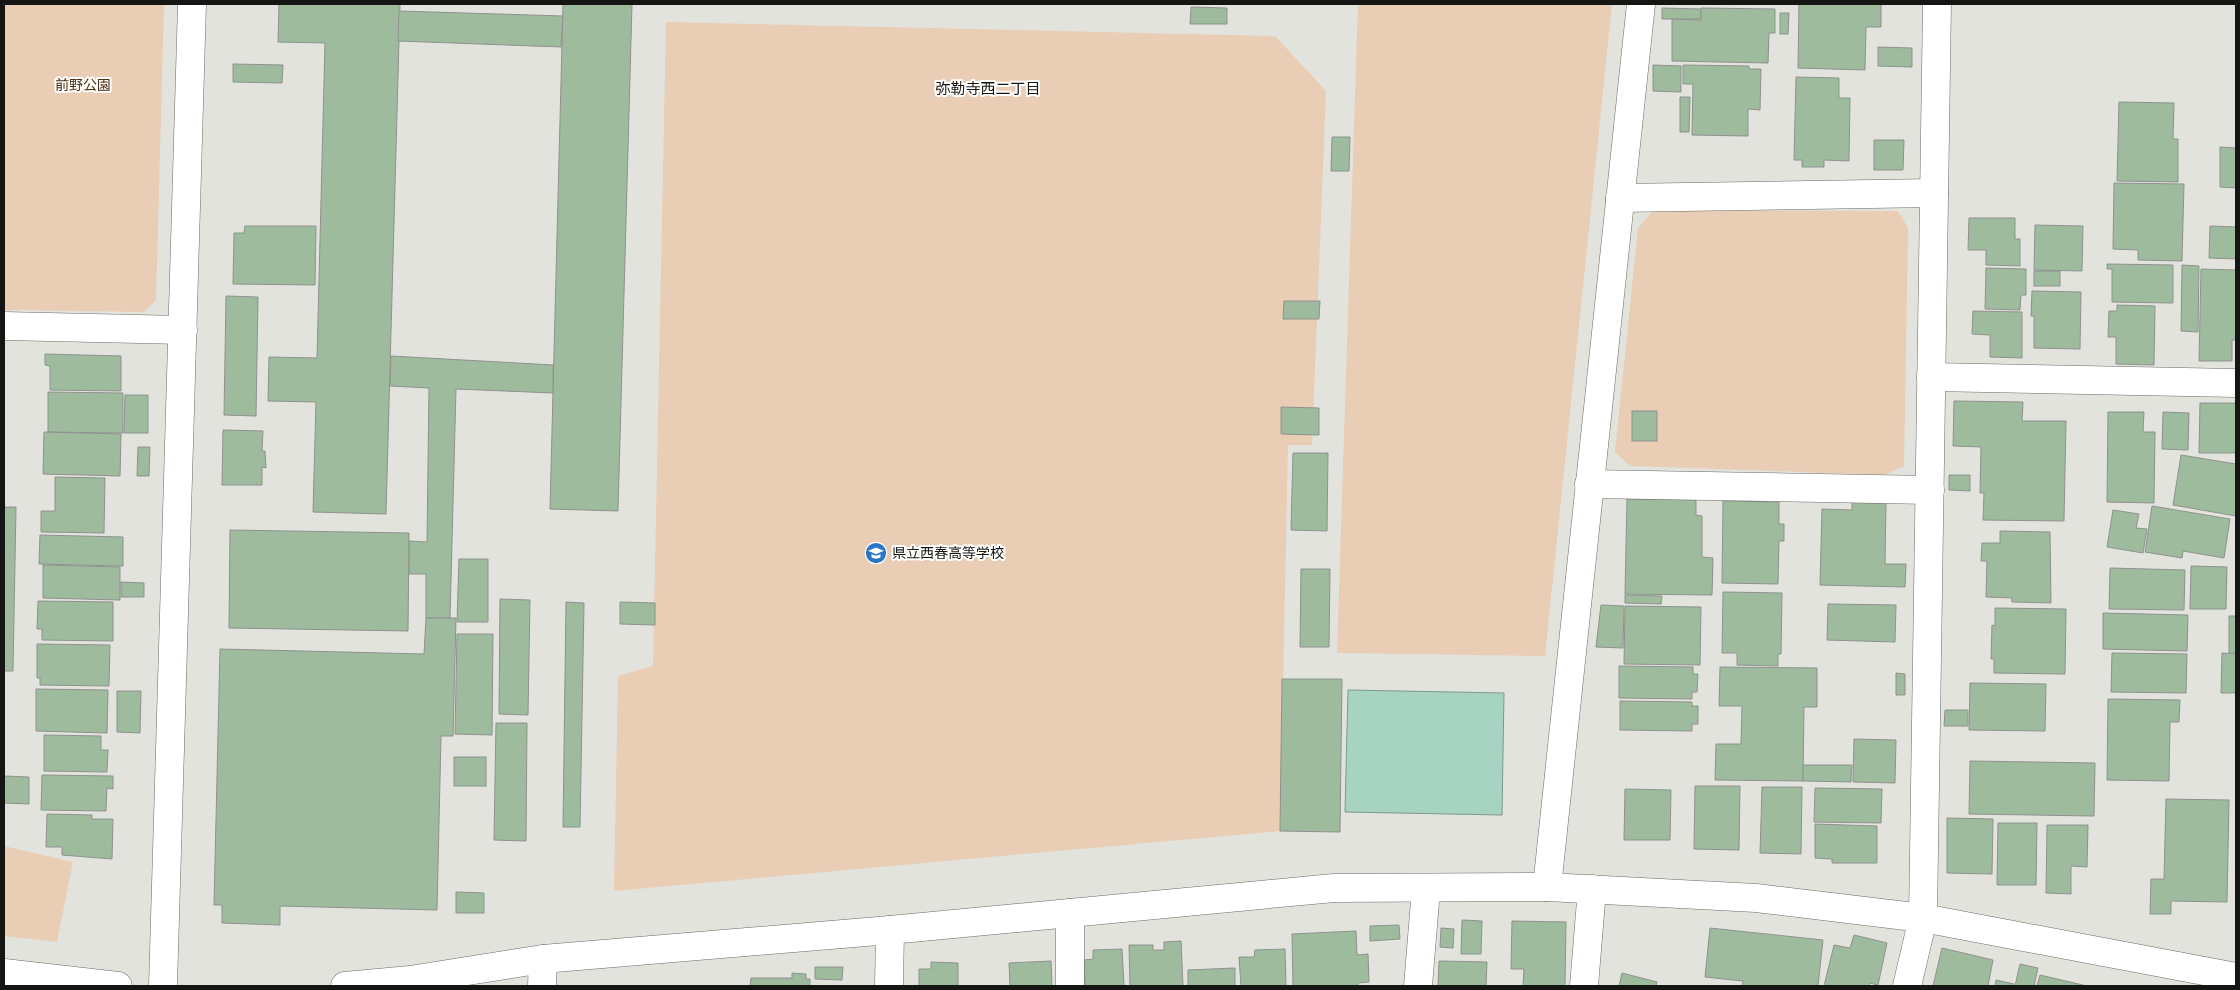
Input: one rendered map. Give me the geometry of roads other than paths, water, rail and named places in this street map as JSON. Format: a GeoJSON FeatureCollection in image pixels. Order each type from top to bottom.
{"type":"FeatureCollection","features":[{"type":"Feature","properties":{"kind":"street"},"geometry":{"type":"LineString","coordinates":[[163,986],[192,4]]}},
{"type":"Feature","properties":{"kind":"street"},"geometry":{"type":"LineString","coordinates":[[1547,887],[1640,4]]}},
{"type":"Feature","properties":{"kind":"street"},"geometry":{"type":"LineString","coordinates":[[1907,986],[1923,918],[1937,4]]}},
{"type":"Feature","properties":{"kind":"street"},"geometry":{"type":"LineString","coordinates":[[1620,198],[1934,193]]}},
{"type":"Feature","properties":{"kind":"street"},"geometry":{"type":"LineString","coordinates":[[4,326],[183,330]]}},
{"type":"Feature","properties":{"kind":"street"},"geometry":{"type":"LineString","coordinates":[[1931,377],[2236,383]]}},
{"type":"Feature","properties":{"kind":"street"},"geometry":{"type":"LineString","coordinates":[[1589,484],[1930,490]]}},
{"type":"Feature","properties":{"kind":"street"},"geometry":{"type":"LineString","coordinates":[[345,986],[410,980],[543,959],[890,930],[1334,888],[1547,887],[1756,898],[1923,918],[2236,977]]}},
{"type":"Feature","properties":{"kind":"street"},"geometry":{"type":"LineString","coordinates":[[1418,986],[1426,888]]}},
{"type":"Feature","properties":{"kind":"street"},"geometry":{"type":"LineString","coordinates":[[1584,986],[1592,889]]}},
{"type":"Feature","properties":{"kind":"street"},"geometry":{"type":"LineString","coordinates":[[1070,913],[1070,986]]}},
{"type":"Feature","properties":{"kind":"street"},"geometry":{"type":"LineString","coordinates":[[889,986],[890,930]]}},
{"type":"Feature","properties":{"kind":"street"},"geometry":{"type":"LineString","coordinates":[[542,986],[543,959]]}},
{"type":"Feature","properties":{"kind":"street"},"geometry":{"type":"LineString","coordinates":[[4,973],[118,986]]}},
{"type":"Feature","properties":{"kind":"place","name":"県立西春高等学校"},"geometry":{"type":"Point","coordinates":[876,553]}},
{"type":"Feature","properties":{"kind":"district","name":"弥勒寺西二丁目"},"geometry":{"type":"Point","coordinates":[988,89]}},
{"type":"Feature","properties":{"kind":"park label","name":"前野公園"},"geometry":{"type":"Point","coordinates":[83,85]}}]}
